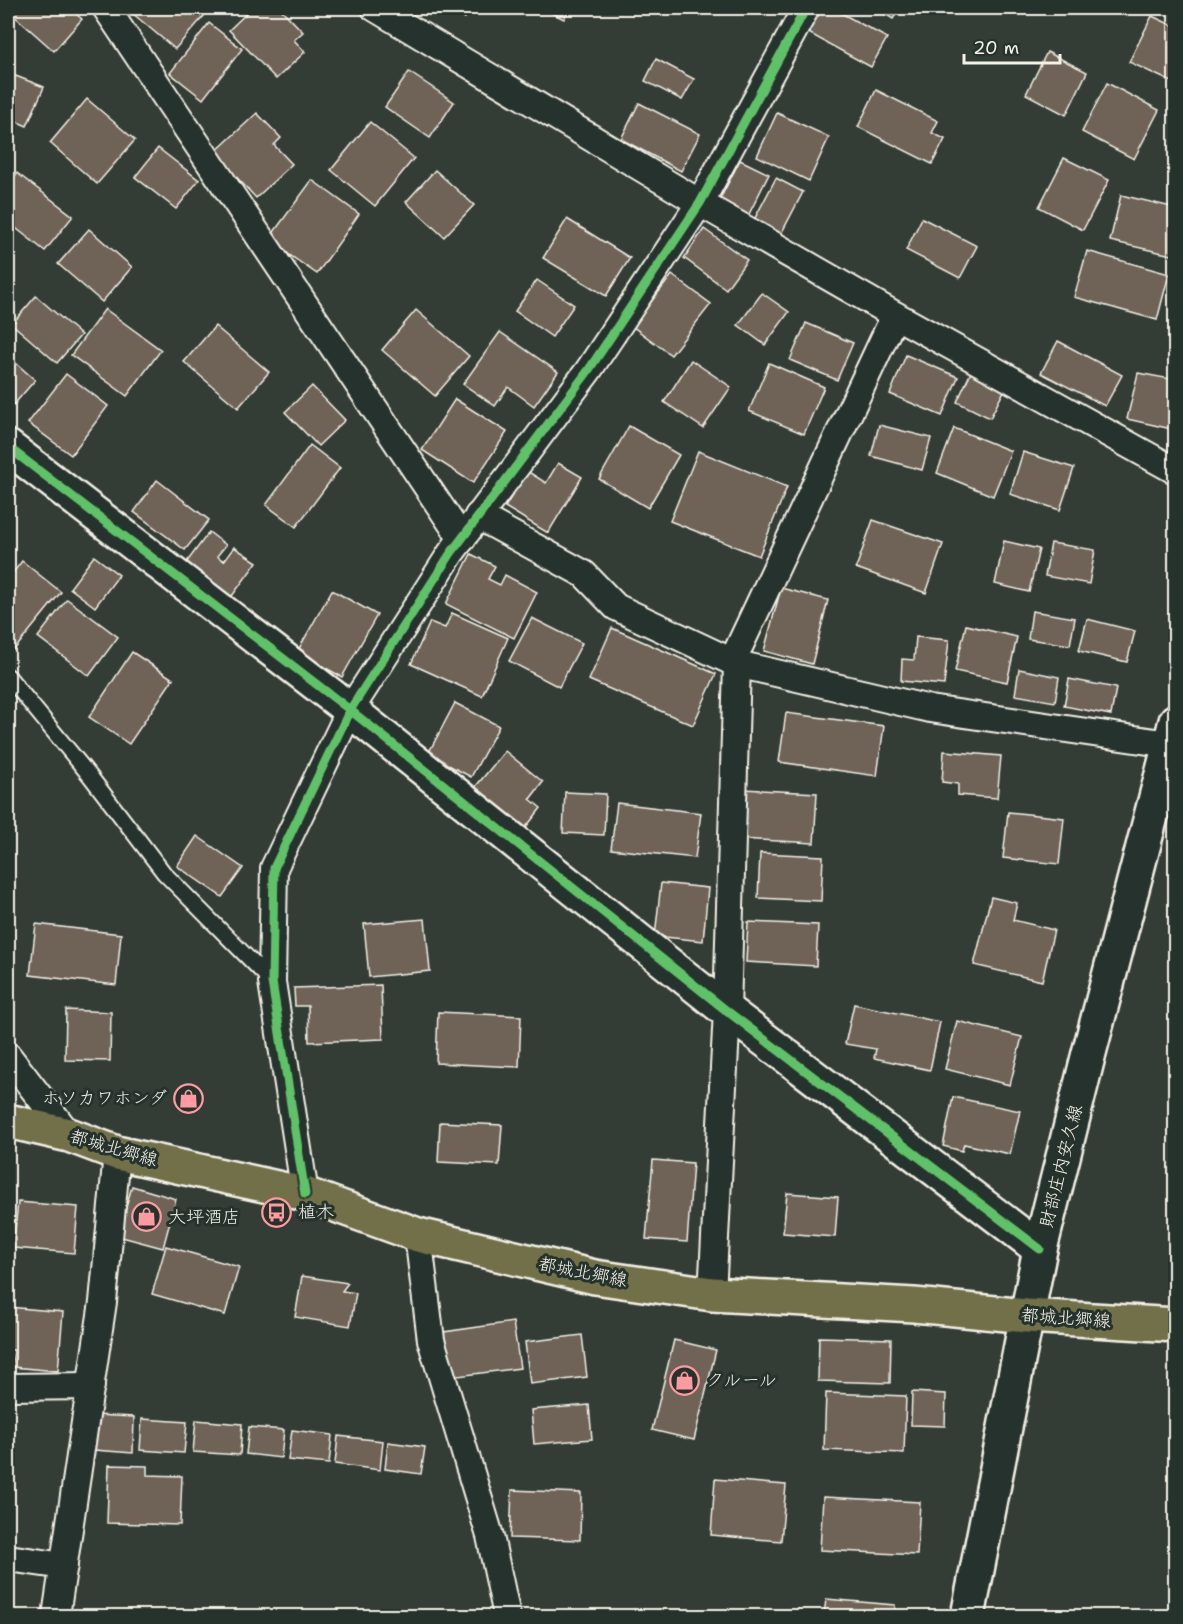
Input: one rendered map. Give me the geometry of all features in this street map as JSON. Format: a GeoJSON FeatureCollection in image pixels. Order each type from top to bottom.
{"type":"FeatureCollection","features":[{"type":"Feature","properties":{"kind":"main road","name":"都城北郷線"},"geometry":{"type":"LineString","coordinates":[[8,1121],[69,1135],[117,1153],[305,1194],[418,1235],[595,1277],[712,1294],[914,1305],[1027,1316],[1176,1325]]}},
{"type":"Feature","properties":{"kind":"street"},"geometry":{"type":"LineString","coordinates":[[106,8],[462,538]]}},
{"type":"Feature","properties":{"kind":"street"},"geometry":{"type":"LineString","coordinates":[[375,8],[700,203],[895,315],[1176,471]]}},
{"type":"Feature","properties":{"kind":"street"},"geometry":{"type":"LineString","coordinates":[[305,1194],[272,982],[274,868],[350,710],[451,553],[588,371],[700,203],[806,8]]}},
{"type":"Feature","properties":{"kind":"street"},"geometry":{"type":"LineString","coordinates":[[712,1294],[727,1011],[735,663],[895,315]]}},
{"type":"Feature","properties":{"kind":"street"},"geometry":{"type":"LineString","coordinates":[[8,447],[350,710],[727,1011],[1040,1249]]}},
{"type":"Feature","properties":{"kind":"street"},"geometry":{"type":"LineString","coordinates":[[478,516],[584,574],[616,607],[735,663],[930,709],[1174,737]]}},
{"type":"Feature","properties":{"kind":"street","name":"財部庄内安久線"},"geometry":{"type":"LineString","coordinates":[[968,1617],[1040,1249],[1092,1041],[1174,737]]}},
{"type":"Feature","properties":{"kind":"street"},"geometry":{"type":"LineString","coordinates":[[8,1056],[69,1135]]}},
{"type":"Feature","properties":{"kind":"street"},"geometry":{"type":"LineString","coordinates":[[56,1617],[103,1302],[117,1153]]}},
{"type":"Feature","properties":{"kind":"street"},"geometry":{"type":"LineString","coordinates":[[418,1235],[431,1340],[490,1536],[507,1617]]}},
{"type":"Feature","properties":{"kind":"street"},"geometry":{"type":"LineString","coordinates":[[8,1387],[91,1386]]}},
{"type":"Feature","properties":{"kind":"street"},"geometry":{"type":"LineString","coordinates":[[8,1558],[64,1566]]}},
{"type":"Feature","properties":{"kind":"lane"},"geometry":{"type":"LineString","coordinates":[[8,676],[90,776],[164,873],[272,982]]}},
{"type":"Feature","properties":{"kind":"building"},"geometry":{"type":"Polygon","coordinates":[[[16,8],[69,8],[82,19],[54,51],[11,13],[16,8]]]}},
{"type":"Feature","properties":{"kind":"building"},"geometry":{"type":"Polygon","coordinates":[[[136,8],[211,8],[175,49],[132,13],[136,8]]]}},
{"type":"Feature","properties":{"kind":"building"},"geometry":{"type":"Polygon","coordinates":[[[252,8],[280,8],[303,32],[294,40],[305,52],[276,79],[229,30],[252,8]]]}},
{"type":"Feature","properties":{"kind":"building"},"geometry":{"type":"Polygon","coordinates":[[[424,8],[445,8],[440,16],[424,8]]]}},
{"type":"Feature","properties":{"kind":"building"},"geometry":{"type":"Polygon","coordinates":[[[445,8],[470,8],[465,18],[445,8]]]}},
{"type":"Feature","properties":{"kind":"building"},"geometry":{"type":"Polygon","coordinates":[[[541,8],[569,8],[564,19],[541,8]]]}},
{"type":"Feature","properties":{"kind":"building"},"geometry":{"type":"Polygon","coordinates":[[[816,8],[832,8],[887,38],[871,67],[803,30],[816,8]]]}},
{"type":"Feature","properties":{"kind":"building"},"geometry":{"type":"Polygon","coordinates":[[[875,8],[900,8],[893,19],[875,8]]]}},
{"type":"Feature","properties":{"kind":"building"},"geometry":{"type":"Polygon","coordinates":[[[1152,16],[1176,27],[1176,84],[1129,62],[1152,16]]]}},
{"type":"Feature","properties":{"kind":"building"},"geometry":{"type":"Polygon","coordinates":[[[209,23],[242,49],[203,99],[170,73],[209,23]]]}},
{"type":"Feature","properties":{"kind":"building"},"geometry":{"type":"Polygon","coordinates":[[[1047,52],[1087,72],[1066,115],[1026,94],[1047,52]]]}},
{"type":"Feature","properties":{"kind":"building"},"geometry":{"type":"Polygon","coordinates":[[[656,59],[694,79],[682,100],[645,81],[656,59]]]}},
{"type":"Feature","properties":{"kind":"building"},"geometry":{"type":"Polygon","coordinates":[[[409,72],[454,102],[430,138],[385,107],[409,72]]]}},
{"type":"Feature","properties":{"kind":"building"},"geometry":{"type":"Polygon","coordinates":[[[8,73],[44,87],[27,126],[8,118],[8,73]]]}},
{"type":"Feature","properties":{"kind":"building"},"geometry":{"type":"Polygon","coordinates":[[[1107,83],[1159,110],[1134,159],[1082,132],[1107,83]]]}},
{"type":"Feature","properties":{"kind":"building"},"geometry":{"type":"Polygon","coordinates":[[[876,90],[938,121],[932,133],[945,139],[932,164],[858,127],[876,90]]]}},
{"type":"Feature","properties":{"kind":"building"},"geometry":{"type":"Polygon","coordinates":[[[87,99],[135,140],[97,184],[50,143],[87,99]]]}},
{"type":"Feature","properties":{"kind":"building"},"geometry":{"type":"Polygon","coordinates":[[[639,103],[700,134],[681,171],[621,139],[639,103]]]}},
{"type":"Feature","properties":{"kind":"building"},"geometry":{"type":"Polygon","coordinates":[[[257,113],[281,138],[274,145],[292,164],[256,198],[214,153],[257,113]]]}},
{"type":"Feature","properties":{"kind":"building"},"geometry":{"type":"Polygon","coordinates":[[[777,113],[829,137],[809,181],[757,156],[777,113]]]}},
{"type":"Feature","properties":{"kind":"building"},"geometry":{"type":"Polygon","coordinates":[[[370,122],[414,158],[375,206],[331,170],[370,122]]]}},
{"type":"Feature","properties":{"kind":"building"},"geometry":{"type":"Polygon","coordinates":[[[158,148],[199,180],[176,209],[135,177],[158,148]]]}},
{"type":"Feature","properties":{"kind":"building"},"geometry":{"type":"Polygon","coordinates":[[[1064,158],[1109,180],[1083,230],[1039,207],[1064,158]]]}},
{"type":"Feature","properties":{"kind":"building"},"geometry":{"type":"Polygon","coordinates":[[[740,160],[769,174],[746,220],[717,205],[740,160]]]}},
{"type":"Feature","properties":{"kind":"building"},"geometry":{"type":"Polygon","coordinates":[[[435,170],[474,205],[444,237],[406,202],[435,170]]]}},
{"type":"Feature","properties":{"kind":"building"},"geometry":{"type":"Polygon","coordinates":[[[17,173],[73,216],[45,251],[8,222],[8,186],[17,173]]]}},
{"type":"Feature","properties":{"kind":"building"},"geometry":{"type":"Polygon","coordinates":[[[776,178],[803,192],[781,234],[754,220],[776,178]]]}},
{"type":"Feature","properties":{"kind":"building"},"geometry":{"type":"Polygon","coordinates":[[[312,180],[359,214],[317,274],[268,240],[312,180]]]}},
{"type":"Feature","properties":{"kind":"building"},"geometry":{"type":"Polygon","coordinates":[[[1121,195],[1176,208],[1176,256],[1110,241],[1121,195]]]}},
{"type":"Feature","properties":{"kind":"building"},"geometry":{"type":"Polygon","coordinates":[[[922,218],[977,246],[960,278],[906,250],[922,218]]]}},
{"type":"Feature","properties":{"kind":"building"},"geometry":{"type":"Polygon","coordinates":[[[567,219],[630,258],[606,296],[543,258],[567,219]]]}},
{"type":"Feature","properties":{"kind":"building"},"geometry":{"type":"Polygon","coordinates":[[[89,229],[132,267],[102,302],[58,264],[89,229]]]}},
{"type":"Feature","properties":{"kind":"building"},"geometry":{"type":"Polygon","coordinates":[[[704,229],[747,260],[726,289],[684,258],[704,229]]]}},
{"type":"Feature","properties":{"kind":"building"},"geometry":{"type":"Polygon","coordinates":[[[1087,251],[1169,274],[1157,320],[1074,297],[1087,251]]]}},
{"type":"Feature","properties":{"kind":"building"},"geometry":{"type":"Polygon","coordinates":[[[672,275],[711,304],[671,355],[632,326],[672,275]]]}},
{"type":"Feature","properties":{"kind":"building"},"geometry":{"type":"Polygon","coordinates":[[[537,280],[574,305],[552,337],[515,311],[537,280]]]}},
{"type":"Feature","properties":{"kind":"building"},"geometry":{"type":"Polygon","coordinates":[[[762,293],[789,312],[765,345],[738,325],[762,293]]]}},
{"type":"Feature","properties":{"kind":"building"},"geometry":{"type":"Polygon","coordinates":[[[36,296],[81,335],[57,363],[12,324],[36,296]]]}},
{"type":"Feature","properties":{"kind":"building"},"geometry":{"type":"Polygon","coordinates":[[[105,309],[161,350],[127,396],[71,355],[105,309]]]}},
{"type":"Feature","properties":{"kind":"building"},"geometry":{"type":"Polygon","coordinates":[[[416,310],[469,356],[435,396],[382,350],[416,310]]]}},
{"type":"Feature","properties":{"kind":"building"},"geometry":{"type":"Polygon","coordinates":[[[806,323],[853,343],[837,380],[790,360],[806,323]]]}},
{"type":"Feature","properties":{"kind":"building"},"geometry":{"type":"Polygon","coordinates":[[[215,326],[269,372],[238,408],[184,362],[215,326]]]}},
{"type":"Feature","properties":{"kind":"building"},"geometry":{"type":"Polygon","coordinates":[[[500,332],[558,372],[534,406],[508,387],[495,406],[463,384],[500,332]]]}},
{"type":"Feature","properties":{"kind":"building"},"geometry":{"type":"Polygon","coordinates":[[[1058,341],[1122,375],[1105,406],[1041,373],[1058,341]]]}},
{"type":"Feature","properties":{"kind":"building"},"geometry":{"type":"Polygon","coordinates":[[[906,355],[958,377],[942,416],[890,394],[906,355]]]}},
{"type":"Feature","properties":{"kind":"building"},"geometry":{"type":"Polygon","coordinates":[[[8,356],[35,380],[11,408],[8,405],[8,356]]]}},
{"type":"Feature","properties":{"kind":"building"},"geometry":{"type":"Polygon","coordinates":[[[691,360],[731,387],[703,428],[664,402],[691,360]]]}},
{"type":"Feature","properties":{"kind":"building"},"geometry":{"type":"Polygon","coordinates":[[[769,363],[824,387],[804,434],[749,411],[769,363]]]}},
{"type":"Feature","properties":{"kind":"building"},"geometry":{"type":"Polygon","coordinates":[[[971,372],[1005,389],[990,418],[957,402],[971,372]]]}},
{"type":"Feature","properties":{"kind":"building"},"geometry":{"type":"Polygon","coordinates":[[[1138,373],[1176,380],[1176,430],[1127,419],[1138,373]]]}},
{"type":"Feature","properties":{"kind":"building"},"geometry":{"type":"Polygon","coordinates":[[[66,374],[108,406],[71,455],[28,423],[66,374]]]}},
{"type":"Feature","properties":{"kind":"building"},"geometry":{"type":"Polygon","coordinates":[[[312,386],[345,420],[318,446],[285,412],[312,386]]]}},
{"type":"Feature","properties":{"kind":"building"},"geometry":{"type":"Polygon","coordinates":[[[455,399],[507,432],[473,483],[422,450],[455,399]]]}},
{"type":"Feature","properties":{"kind":"building"},"geometry":{"type":"Polygon","coordinates":[[[879,425],[931,438],[922,470],[871,456],[879,425]]]}},
{"type":"Feature","properties":{"kind":"building"},"geometry":{"type":"Polygon","coordinates":[[[629,426],[679,455],[648,508],[599,479],[629,426]]]}},
{"type":"Feature","properties":{"kind":"building"},"geometry":{"type":"Polygon","coordinates":[[[954,428],[1011,451],[993,496],[937,473],[954,428]]]}},
{"type":"Feature","properties":{"kind":"building"},"geometry":{"type":"Polygon","coordinates":[[[310,445],[340,468],[296,527],[266,505],[310,445]]]}},
{"type":"Feature","properties":{"kind":"building"},"geometry":{"type":"Polygon","coordinates":[[[698,451],[787,487],[759,556],[670,521],[698,451]]]}},
{"type":"Feature","properties":{"kind":"building"},"geometry":{"type":"Polygon","coordinates":[[[1023,452],[1074,468],[1060,510],[1010,494],[1023,452]]]}},
{"type":"Feature","properties":{"kind":"building"},"geometry":{"type":"Polygon","coordinates":[[[558,463],[582,477],[548,533],[505,507],[527,471],[546,483],[558,463]]]}},
{"type":"Feature","properties":{"kind":"building"},"geometry":{"type":"Polygon","coordinates":[[[157,480],[209,520],[185,550],[134,512],[157,480]]]}},
{"type":"Feature","properties":{"kind":"building"},"geometry":{"type":"Polygon","coordinates":[[[873,520],[943,544],[926,593],[856,568],[873,520]]]}},
{"type":"Feature","properties":{"kind":"building"},"geometry":{"type":"Polygon","coordinates":[[[209,532],[226,545],[217,556],[224,561],[234,547],[257,562],[224,607],[178,574],[209,532]]]}},
{"type":"Feature","properties":{"kind":"building"},"geometry":{"type":"Polygon","coordinates":[[[1004,541],[1039,549],[1029,592],[995,584],[1004,541]]]}},
{"type":"Feature","properties":{"kind":"building"},"geometry":{"type":"Polygon","coordinates":[[[1051,543],[1095,550],[1089,584],[1045,576],[1051,543]]]}},
{"type":"Feature","properties":{"kind":"building"},"geometry":{"type":"Polygon","coordinates":[[[471,554],[495,566],[488,579],[500,585],[505,575],[537,592],[514,638],[446,604],[471,554]]]}},
{"type":"Feature","properties":{"kind":"building"},"geometry":{"type":"Polygon","coordinates":[[[94,556],[119,575],[95,607],[70,588],[94,556]]]}},
{"type":"Feature","properties":{"kind":"building"},"geometry":{"type":"Polygon","coordinates":[[[22,561],[61,592],[14,650],[8,645],[8,579],[22,561]]]}},
{"type":"Feature","properties":{"kind":"building"},"geometry":{"type":"Polygon","coordinates":[[[781,588],[828,600],[812,664],[764,651],[781,588]]]}},
{"type":"Feature","properties":{"kind":"building"},"geometry":{"type":"Polygon","coordinates":[[[332,590],[377,615],[342,677],[297,652],[332,590]]]}},
{"type":"Feature","properties":{"kind":"building"},"geometry":{"type":"Polygon","coordinates":[[[67,599],[118,637],[89,676],[38,637],[67,599]]]}},
{"type":"Feature","properties":{"kind":"building"},"geometry":{"type":"Polygon","coordinates":[[[1032,611],[1075,618],[1070,645],[1028,639],[1032,611]]]}},
{"type":"Feature","properties":{"kind":"building"},"geometry":{"type":"Polygon","coordinates":[[[452,613],[508,638],[482,696],[411,664],[430,622],[445,628],[452,613]]]}},
{"type":"Feature","properties":{"kind":"building"},"geometry":{"type":"Polygon","coordinates":[[[532,618],[582,643],[559,687],[509,661],[532,618]]]}},
{"type":"Feature","properties":{"kind":"building"},"geometry":{"type":"Polygon","coordinates":[[[1087,619],[1135,631],[1127,662],[1079,651],[1087,619]]]}},
{"type":"Feature","properties":{"kind":"building"},"geometry":{"type":"Polygon","coordinates":[[[966,625],[1017,637],[1007,682],[955,671],[966,625]]]}},
{"type":"Feature","properties":{"kind":"building"},"geometry":{"type":"Polygon","coordinates":[[[612,628],[716,674],[693,725],[589,680],[612,628]]]}},
{"type":"Feature","properties":{"kind":"building"},"geometry":{"type":"Polygon","coordinates":[[[916,637],[949,640],[944,685],[901,681],[902,659],[914,660],[916,637]]]}},
{"type":"Feature","properties":{"kind":"building"},"geometry":{"type":"Polygon","coordinates":[[[132,652],[173,679],[129,744],[89,717],[132,652]]]}},
{"type":"Feature","properties":{"kind":"building"},"geometry":{"type":"Polygon","coordinates":[[[1019,669],[1059,677],[1055,702],[1015,695],[1019,669]]]}},
{"type":"Feature","properties":{"kind":"building"},"geometry":{"type":"Polygon","coordinates":[[[1069,679],[1116,688],[1111,715],[1064,706],[1069,679]]]}},
{"type":"Feature","properties":{"kind":"building"},"geometry":{"type":"Polygon","coordinates":[[[455,703],[499,726],[471,777],[428,754],[455,703]]]}},
{"type":"Feature","properties":{"kind":"building"},"geometry":{"type":"Polygon","coordinates":[[[786,713],[884,726],[877,776],[779,762],[786,713]]]}},
{"type":"Feature","properties":{"kind":"building"},"geometry":{"type":"Polygon","coordinates":[[[505,751],[543,782],[530,799],[541,808],[523,831],[472,791],[505,751]]]}},
{"type":"Feature","properties":{"kind":"building"},"geometry":{"type":"Polygon","coordinates":[[[944,751],[1001,756],[997,798],[958,795],[958,784],[942,782],[944,751]]]}},
{"type":"Feature","properties":{"kind":"building"},"geometry":{"type":"Polygon","coordinates":[[[743,789],[817,793],[814,843],[740,839],[743,789]]]}},
{"type":"Feature","properties":{"kind":"building"},"geometry":{"type":"Polygon","coordinates":[[[565,792],[606,794],[604,835],[563,833],[565,792]]]}},
{"type":"Feature","properties":{"kind":"building"},"geometry":{"type":"Polygon","coordinates":[[[617,803],[701,813],[695,858],[611,849],[617,803]]]}},
{"type":"Feature","properties":{"kind":"building"},"geometry":{"type":"Polygon","coordinates":[[[1008,812],[1064,818],[1059,864],[1003,858],[1008,812]]]}},
{"type":"Feature","properties":{"kind":"building"},"geometry":{"type":"Polygon","coordinates":[[[197,836],[243,868],[222,897],[177,866],[197,836]]]}},
{"type":"Feature","properties":{"kind":"building"},"geometry":{"type":"Polygon","coordinates":[[[760,853],[823,856],[821,901],[758,898],[760,853]]]}},
{"type":"Feature","properties":{"kind":"building"},"geometry":{"type":"Polygon","coordinates":[[[661,883],[708,888],[703,941],[655,936],[661,883]]]}},
{"type":"Feature","properties":{"kind":"building"},"geometry":{"type":"Polygon","coordinates":[[[991,897],[1017,903],[1013,920],[1054,930],[1042,981],[974,965],[991,897]]]}},
{"type":"Feature","properties":{"kind":"building"},"geometry":{"type":"Polygon","coordinates":[[[425,919],[430,971],[369,977],[364,924],[425,919]]]}},
{"type":"Feature","properties":{"kind":"building"},"geometry":{"type":"Polygon","coordinates":[[[748,922],[818,925],[816,966],[746,962],[748,922]]]}},
{"type":"Feature","properties":{"kind":"building"},"geometry":{"type":"Polygon","coordinates":[[[36,924],[121,934],[116,985],[30,975],[36,924]]]}},
{"type":"Feature","properties":{"kind":"building"},"geometry":{"type":"Polygon","coordinates":[[[381,985],[383,1039],[309,1042],[308,1006],[295,1006],[294,988],[381,985]]]}},
{"type":"Feature","properties":{"kind":"building"},"geometry":{"type":"Polygon","coordinates":[[[854,1004],[940,1022],[930,1070],[874,1058],[876,1049],[845,1044],[854,1004]]]}},
{"type":"Feature","properties":{"kind":"building"},"geometry":{"type":"Polygon","coordinates":[[[66,1010],[111,1012],[110,1061],[65,1060],[66,1010]]]}},
{"type":"Feature","properties":{"kind":"building"},"geometry":{"type":"Polygon","coordinates":[[[438,1012],[521,1016],[519,1067],[436,1063],[438,1012]]]}},
{"type":"Feature","properties":{"kind":"building"},"geometry":{"type":"Polygon","coordinates":[[[957,1021],[1022,1037],[1010,1085],[945,1069],[957,1021]]]}},
{"type":"Feature","properties":{"kind":"building"},"geometry":{"type":"Polygon","coordinates":[[[953,1097],[1020,1111],[1010,1154],[964,1144],[962,1151],[943,1146],[953,1097]]]}},
{"type":"Feature","properties":{"kind":"building"},"geometry":{"type":"Polygon","coordinates":[[[440,1122],[502,1125],[499,1165],[438,1162],[440,1122]]]}},
{"type":"Feature","properties":{"kind":"building"},"geometry":{"type":"Polygon","coordinates":[[[653,1160],[693,1163],[687,1242],[646,1239],[653,1160]]]}},
{"type":"Feature","properties":{"kind":"building","name":"大坪酒店"},"geometry":{"type":"Polygon","coordinates":[[[132,1186],[176,1199],[163,1248],[118,1236],[132,1186]]]}},
{"type":"Feature","properties":{"kind":"building"},"geometry":{"type":"Polygon","coordinates":[[[787,1193],[838,1197],[835,1237],[783,1233],[787,1193]]]}},
{"type":"Feature","properties":{"kind":"building"},"geometry":{"type":"Polygon","coordinates":[[[18,1202],[78,1207],[74,1253],[13,1248],[18,1202]]]}},
{"type":"Feature","properties":{"kind":"building"},"geometry":{"type":"Polygon","coordinates":[[[166,1246],[239,1267],[225,1315],[152,1294],[166,1246]]]}},
{"type":"Feature","properties":{"kind":"building"},"geometry":{"type":"Polygon","coordinates":[[[302,1276],[348,1283],[342,1291],[356,1293],[350,1326],[295,1317],[302,1276]]]}},
{"type":"Feature","properties":{"kind":"building"},"geometry":{"type":"Polygon","coordinates":[[[8,1307],[63,1312],[58,1371],[12,1367],[14,1350],[8,1350],[8,1307]]]}},
{"type":"Feature","properties":{"kind":"building"},"geometry":{"type":"Polygon","coordinates":[[[513,1322],[520,1368],[450,1377],[444,1332],[513,1322]]]}},
{"type":"Feature","properties":{"kind":"building"},"geometry":{"type":"Polygon","coordinates":[[[582,1335],[587,1377],[530,1384],[525,1342],[582,1335]]]}},
{"type":"Feature","properties":{"kind":"building"},"geometry":{"type":"Polygon","coordinates":[[[819,1337],[891,1339],[890,1383],[818,1381],[819,1337]]]}},
{"type":"Feature","properties":{"kind":"building"},"geometry":{"type":"Polygon","coordinates":[[[674,1340],[716,1350],[694,1440],[652,1430],[674,1340]]]}},
{"type":"Feature","properties":{"kind":"building"},"geometry":{"type":"Polygon","coordinates":[[[912,1392],[946,1394],[945,1426],[911,1425],[912,1392]]]}},
{"type":"Feature","properties":{"kind":"building"},"geometry":{"type":"Polygon","coordinates":[[[826,1393],[906,1396],[904,1453],[824,1450],[826,1393]]]}},
{"type":"Feature","properties":{"kind":"building"},"geometry":{"type":"Polygon","coordinates":[[[589,1405],[592,1439],[534,1444],[531,1410],[589,1405]]]}},
{"type":"Feature","properties":{"kind":"building"},"geometry":{"type":"Polygon","coordinates":[[[95,1415],[134,1417],[133,1453],[94,1450],[95,1415]]]}},
{"type":"Feature","properties":{"kind":"building"},"geometry":{"type":"Polygon","coordinates":[[[142,1419],[187,1422],[184,1453],[140,1450],[142,1419]]]}},
{"type":"Feature","properties":{"kind":"building"},"geometry":{"type":"Polygon","coordinates":[[[196,1420],[242,1424],[240,1455],[193,1452],[196,1420]]]}},
{"type":"Feature","properties":{"kind":"building"},"geometry":{"type":"Polygon","coordinates":[[[249,1427],[284,1430],[281,1458],[246,1454],[249,1427]]]}},
{"type":"Feature","properties":{"kind":"building"},"geometry":{"type":"Polygon","coordinates":[[[292,1430],[332,1435],[329,1464],[288,1460],[292,1430]]]}},
{"type":"Feature","properties":{"kind":"building"},"geometry":{"type":"Polygon","coordinates":[[[338,1436],[383,1441],[380,1470],[335,1464],[338,1436]]]}},
{"type":"Feature","properties":{"kind":"building"},"geometry":{"type":"Polygon","coordinates":[[[388,1442],[425,1447],[421,1474],[385,1469],[388,1442]]]}},
{"type":"Feature","properties":{"kind":"building"},"geometry":{"type":"Polygon","coordinates":[[[109,1465],[147,1466],[147,1475],[182,1476],[180,1525],[107,1523],[109,1465]]]}},
{"type":"Feature","properties":{"kind":"building"},"geometry":{"type":"Polygon","coordinates":[[[715,1479],[786,1485],[781,1541],[711,1535],[715,1479]]]}},
{"type":"Feature","properties":{"kind":"building"},"geometry":{"type":"Polygon","coordinates":[[[512,1490],[581,1493],[580,1540],[510,1538],[512,1490]]]}},
{"type":"Feature","properties":{"kind":"building"},"geometry":{"type":"Polygon","coordinates":[[[823,1497],[920,1502],[917,1555],[820,1550],[823,1497]]]}},
{"type":"Feature","properties":{"kind":"building"},"geometry":{"type":"Polygon","coordinates":[[[826,1599],[895,1605],[895,1616],[824,1616],[826,1599]]]}},
{"type":"Feature","properties":{"kind":"cycle path"},"geometry":{"type":"LineString","coordinates":[[305,1194],[272,982],[274,868],[350,710],[451,553],[588,371],[700,203],[806,8]]}},
{"type":"Feature","properties":{"kind":"cycle path"},"geometry":{"type":"LineString","coordinates":[[8,447],[350,710],[727,1011],[1040,1249]]}},
{"type":"Feature","properties":{"kind":"place","name":"ホソカワホンダ"},"geometry":{"type":"Point","coordinates":[188,1098]}},
{"type":"Feature","properties":{"kind":"place","name":"植木"},"geometry":{"type":"Point","coordinates":[277,1212]}},
{"type":"Feature","properties":{"kind":"place","name":"大坪酒店"},"geometry":{"type":"Point","coordinates":[147,1217]}},
{"type":"Feature","properties":{"kind":"place","name":"クルール"},"geometry":{"type":"Point","coordinates":[685,1380]}}]}
